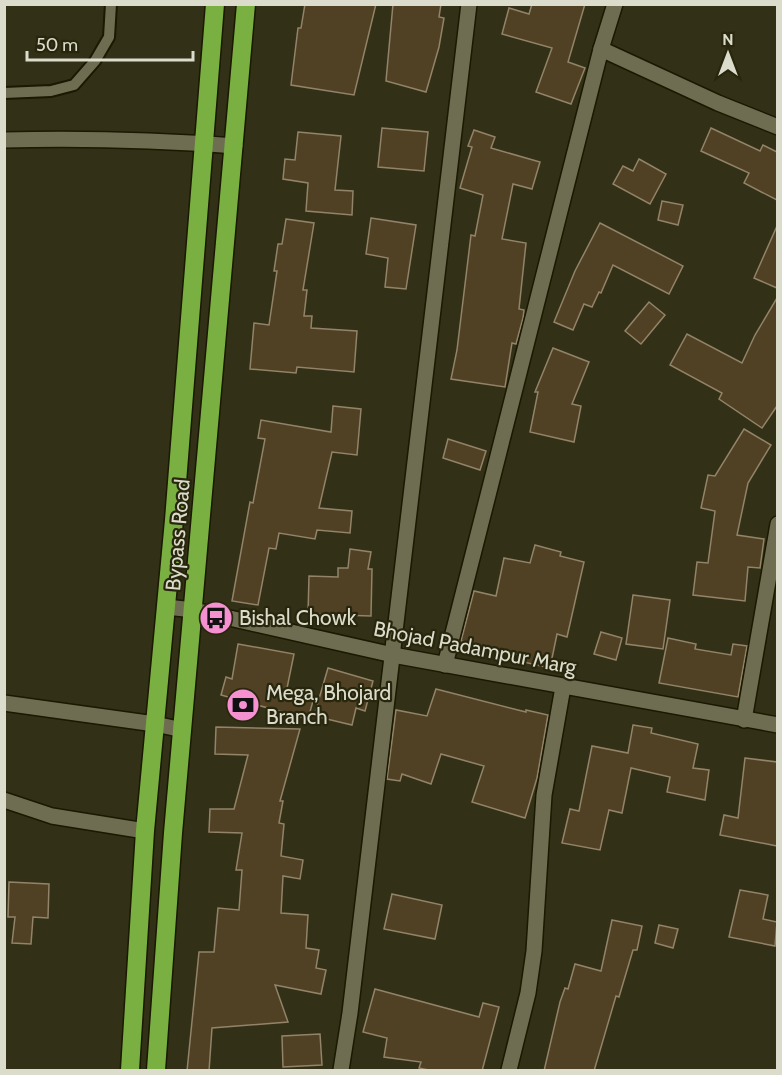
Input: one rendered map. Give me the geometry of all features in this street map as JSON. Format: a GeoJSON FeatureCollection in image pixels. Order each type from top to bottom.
{"type":"FeatureCollection","features":[{"type":"Feature","properties":{"kind":"highway","name":"Bypass Road"},"geometry":{"type":"LineString","coordinates":[[130,1071],[145,831],[166,607],[214,4]]}},
{"type":"Feature","properties":{"kind":"highway","name":"Bypass Road"},"geometry":{"type":"LineString","coordinates":[[156,1071],[246,4]]}},
{"type":"Feature","properties":{"kind":"street"},"geometry":{"type":"LineString","coordinates":[[341,1071],[393,656],[469,4]]}},
{"type":"Feature","properties":{"kind":"street"},"geometry":{"type":"LineString","coordinates":[[445,665],[601,49],[615,4]]}},
{"type":"Feature","properties":{"kind":"street"},"geometry":{"type":"LineString","coordinates":[[601,49],[718,103],[777,127]]}},
{"type":"Feature","properties":{"kind":"street"},"geometry":{"type":"LineString","coordinates":[[4,140],[58,139],[235,147]]}},
{"type":"Feature","properties":{"kind":"street"},"geometry":{"type":"LineString","coordinates":[[744,720],[777,524]]}},
{"type":"Feature","properties":{"kind":"street","name":"Bhojad Padampur Marg"},"geometry":{"type":"LineString","coordinates":[[166,607],[194,610],[393,656],[777,725]]}},
{"type":"Feature","properties":{"kind":"street"},"geometry":{"type":"LineString","coordinates":[[510,1071],[528,993],[534,951],[544,795],[563,687]]}},
{"type":"Feature","properties":{"kind":"street"},"geometry":{"type":"LineString","coordinates":[[4,703],[183,730]]}},
{"type":"Feature","properties":{"kind":"street"},"geometry":{"type":"LineString","coordinates":[[4,800],[52,816],[145,831]]}},
{"type":"Feature","properties":{"kind":"lane"},"geometry":{"type":"LineString","coordinates":[[4,93],[51,91],[74,85],[95,61],[109,37],[111,4]]}},
{"type":"Feature","properties":{"kind":"building"},"geometry":{"type":"Polygon","coordinates":[[[305,4],[376,4],[354,95],[291,85],[298,28],[301,28],[305,4]]]}},
{"type":"Feature","properties":{"kind":"building"},"geometry":{"type":"Polygon","coordinates":[[[393,4],[441,4],[439,17],[444,18],[439,47],[426,92],[386,81],[393,4]]]}},
{"type":"Feature","properties":{"kind":"building"},"geometry":{"type":"Polygon","coordinates":[[[532,4],[585,4],[568,62],[585,68],[571,104],[536,92],[552,48],[502,34],[509,8],[529,14],[532,4]]]}},
{"type":"Feature","properties":{"kind":"building"},"geometry":{"type":"Polygon","coordinates":[[[382,128],[428,132],[424,171],[378,167],[382,128]]]}},
{"type":"Feature","properties":{"kind":"building"},"geometry":{"type":"Polygon","coordinates":[[[711,128],[760,151],[763,145],[777,152],[777,200],[744,183],[749,173],[701,151],[711,128]]]}},
{"type":"Feature","properties":{"kind":"building"},"geometry":{"type":"Polygon","coordinates":[[[474,130],[495,137],[491,148],[540,162],[532,189],[513,184],[502,239],[526,243],[519,309],[524,310],[523,318],[516,344],[512,343],[505,387],[451,379],[457,350],[471,235],[475,236],[483,195],[460,188],[472,147],[468,146],[474,130]]]}},
{"type":"Feature","properties":{"kind":"building"},"geometry":{"type":"Polygon","coordinates":[[[298,132],[341,136],[335,190],[353,191],[352,215],[306,211],[308,183],[283,179],[285,159],[295,160],[298,132]]]}},
{"type":"Feature","properties":{"kind":"building"},"geometry":{"type":"Polygon","coordinates":[[[639,159],[666,174],[650,204],[613,184],[623,166],[633,171],[639,159]]]}},
{"type":"Feature","properties":{"kind":"building"},"geometry":{"type":"Polygon","coordinates":[[[662,201],[683,205],[678,225],[658,220],[662,201]]]}},
{"type":"Feature","properties":{"kind":"building"},"geometry":{"type":"Polygon","coordinates":[[[371,218],[416,225],[406,289],[385,287],[388,258],[366,254],[371,218]]]}},
{"type":"Feature","properties":{"kind":"building"},"geometry":{"type":"Polygon","coordinates":[[[286,219],[314,223],[303,290],[307,290],[304,316],[312,316],[311,328],[357,331],[354,372],[297,367],[296,373],[250,369],[254,323],[269,325],[277,271],[274,271],[278,244],[282,244],[286,219]]]}},
{"type":"Feature","properties":{"kind":"building"},"geometry":{"type":"Polygon","coordinates":[[[600,223],[683,266],[669,294],[613,265],[601,293],[599,292],[592,307],[584,304],[573,330],[554,322],[575,271],[600,223]]]}},
{"type":"Feature","properties":{"kind":"building"},"geometry":{"type":"Polygon","coordinates":[[[777,226],[777,288],[754,278],[777,226]]]}},
{"type":"Feature","properties":{"kind":"building"},"geometry":{"type":"Polygon","coordinates":[[[777,298],[777,406],[762,428],[719,399],[722,393],[670,365],[687,334],[742,363],[755,335],[777,298]]]}},
{"type":"Feature","properties":{"kind":"building"},"geometry":{"type":"Polygon","coordinates":[[[649,302],[665,315],[641,344],[625,331],[649,302]]]}},
{"type":"Feature","properties":{"kind":"building"},"geometry":{"type":"Polygon","coordinates":[[[553,348],[589,362],[572,404],[581,406],[574,442],[530,432],[538,392],[535,392],[553,348]]]}},
{"type":"Feature","properties":{"kind":"building"},"geometry":{"type":"Polygon","coordinates":[[[333,406],[361,409],[357,455],[332,452],[319,508],[352,511],[350,533],[317,530],[315,539],[279,533],[276,549],[269,548],[258,605],[232,601],[250,502],[253,503],[265,439],[258,438],[261,420],[331,432],[333,406]]]}},
{"type":"Feature","properties":{"kind":"building"},"geometry":{"type":"Polygon","coordinates":[[[744,429],[771,445],[748,483],[737,535],[764,539],[760,568],[748,567],[745,601],[693,595],[697,562],[708,563],[715,511],[701,508],[708,475],[715,476],[744,429]]]}},
{"type":"Feature","properties":{"kind":"building"},"geometry":{"type":"Polygon","coordinates":[[[448,439],[486,451],[480,470],[443,458],[448,439]]]}},
{"type":"Feature","properties":{"kind":"building"},"geometry":{"type":"Polygon","coordinates":[[[535,545],[561,552],[560,556],[584,562],[567,637],[557,634],[550,668],[519,661],[520,655],[461,641],[474,591],[496,596],[504,558],[530,563],[535,545]]]}},
{"type":"Feature","properties":{"kind":"building"},"geometry":{"type":"Polygon","coordinates":[[[350,549],[371,552],[368,569],[372,569],[371,616],[308,614],[309,576],[338,577],[338,568],[348,568],[350,549]]]}},
{"type":"Feature","properties":{"kind":"building"},"geometry":{"type":"Polygon","coordinates":[[[633,595],[670,600],[663,649],[626,644],[633,595]]]}},
{"type":"Feature","properties":{"kind":"building"},"geometry":{"type":"Polygon","coordinates":[[[601,632],[622,638],[616,660],[594,654],[601,632]]]}},
{"type":"Feature","properties":{"kind":"building"},"geometry":{"type":"Polygon","coordinates":[[[668,638],[696,644],[695,649],[731,655],[733,644],[747,646],[738,697],[659,683],[668,638]]]}},
{"type":"Feature","properties":{"kind":"building"},"geometry":{"type":"Polygon","coordinates":[[[238,644],[294,654],[286,693],[313,701],[308,719],[221,695],[226,677],[232,679],[238,644]]]}},
{"type":"Feature","properties":{"kind":"building"},"geometry":{"type":"Polygon","coordinates":[[[328,668],[373,681],[365,711],[356,708],[352,725],[314,716],[328,668]]]}},
{"type":"Feature","properties":{"kind":"building"},"geometry":{"type":"Polygon","coordinates":[[[436,689],[526,712],[526,710],[548,715],[537,778],[525,818],[472,802],[484,766],[441,754],[431,784],[402,774],[400,781],[387,779],[396,710],[427,716],[436,689]]]}},
{"type":"Feature","properties":{"kind":"building"},"geometry":{"type":"Polygon","coordinates":[[[633,725],[652,728],[651,733],[698,744],[693,768],[709,770],[705,800],[667,792],[670,777],[631,768],[622,813],[609,810],[600,850],[562,843],[570,809],[579,811],[592,746],[628,753],[633,725]]]}},
{"type":"Feature","properties":{"kind":"building"},"geometry":{"type":"Polygon","coordinates":[[[216,727],[300,729],[280,801],[283,801],[279,823],[284,824],[281,856],[303,860],[300,879],[283,876],[281,913],[308,915],[306,948],[319,950],[316,968],[326,970],[321,994],[275,985],[288,1022],[212,1028],[209,1071],[187,1071],[199,952],[214,952],[218,908],[239,910],[242,870],[236,870],[242,833],[209,832],[210,809],[234,809],[248,755],[215,754],[216,727]]]}},
{"type":"Feature","properties":{"kind":"building"},"geometry":{"type":"Polygon","coordinates":[[[745,758],[777,762],[777,846],[720,835],[724,815],[738,818],[745,758]]]}},
{"type":"Feature","properties":{"kind":"building"},"geometry":{"type":"Polygon","coordinates":[[[9,882],[49,884],[48,918],[33,917],[31,944],[12,943],[15,917],[8,917],[9,882]]]}},
{"type":"Feature","properties":{"kind":"building"},"geometry":{"type":"Polygon","coordinates":[[[740,890],[768,895],[763,919],[777,922],[775,946],[729,937],[740,890]]]}},
{"type":"Feature","properties":{"kind":"building"},"geometry":{"type":"Polygon","coordinates":[[[392,894],[442,905],[435,939],[384,929],[392,894]]]}},
{"type":"Feature","properties":{"kind":"building"},"geometry":{"type":"Polygon","coordinates":[[[612,920],[642,926],[637,950],[633,950],[619,997],[616,996],[594,1071],[544,1071],[560,1002],[565,988],[568,989],[575,964],[601,971],[612,920]]]}},
{"type":"Feature","properties":{"kind":"building"},"geometry":{"type":"Polygon","coordinates":[[[659,925],[678,929],[673,948],[655,943],[659,925]]]}},
{"type":"Feature","properties":{"kind":"building"},"geometry":{"type":"Polygon","coordinates":[[[375,989],[479,1017],[483,1003],[499,1007],[482,1071],[433,1071],[419,1068],[421,1062],[384,1057],[387,1038],[363,1032],[375,989]]]}},
{"type":"Feature","properties":{"kind":"building"},"geometry":{"type":"Polygon","coordinates":[[[320,1034],[322,1065],[283,1067],[282,1036],[320,1034]]]}},
{"type":"Feature","properties":{"kind":"place","name":"Bishal Chowk"},"geometry":{"type":"Point","coordinates":[216,618]}},
{"type":"Feature","properties":{"kind":"place","name":"Mega, Bhojard Branch"},"geometry":{"type":"Point","coordinates":[243,705]}}]}
